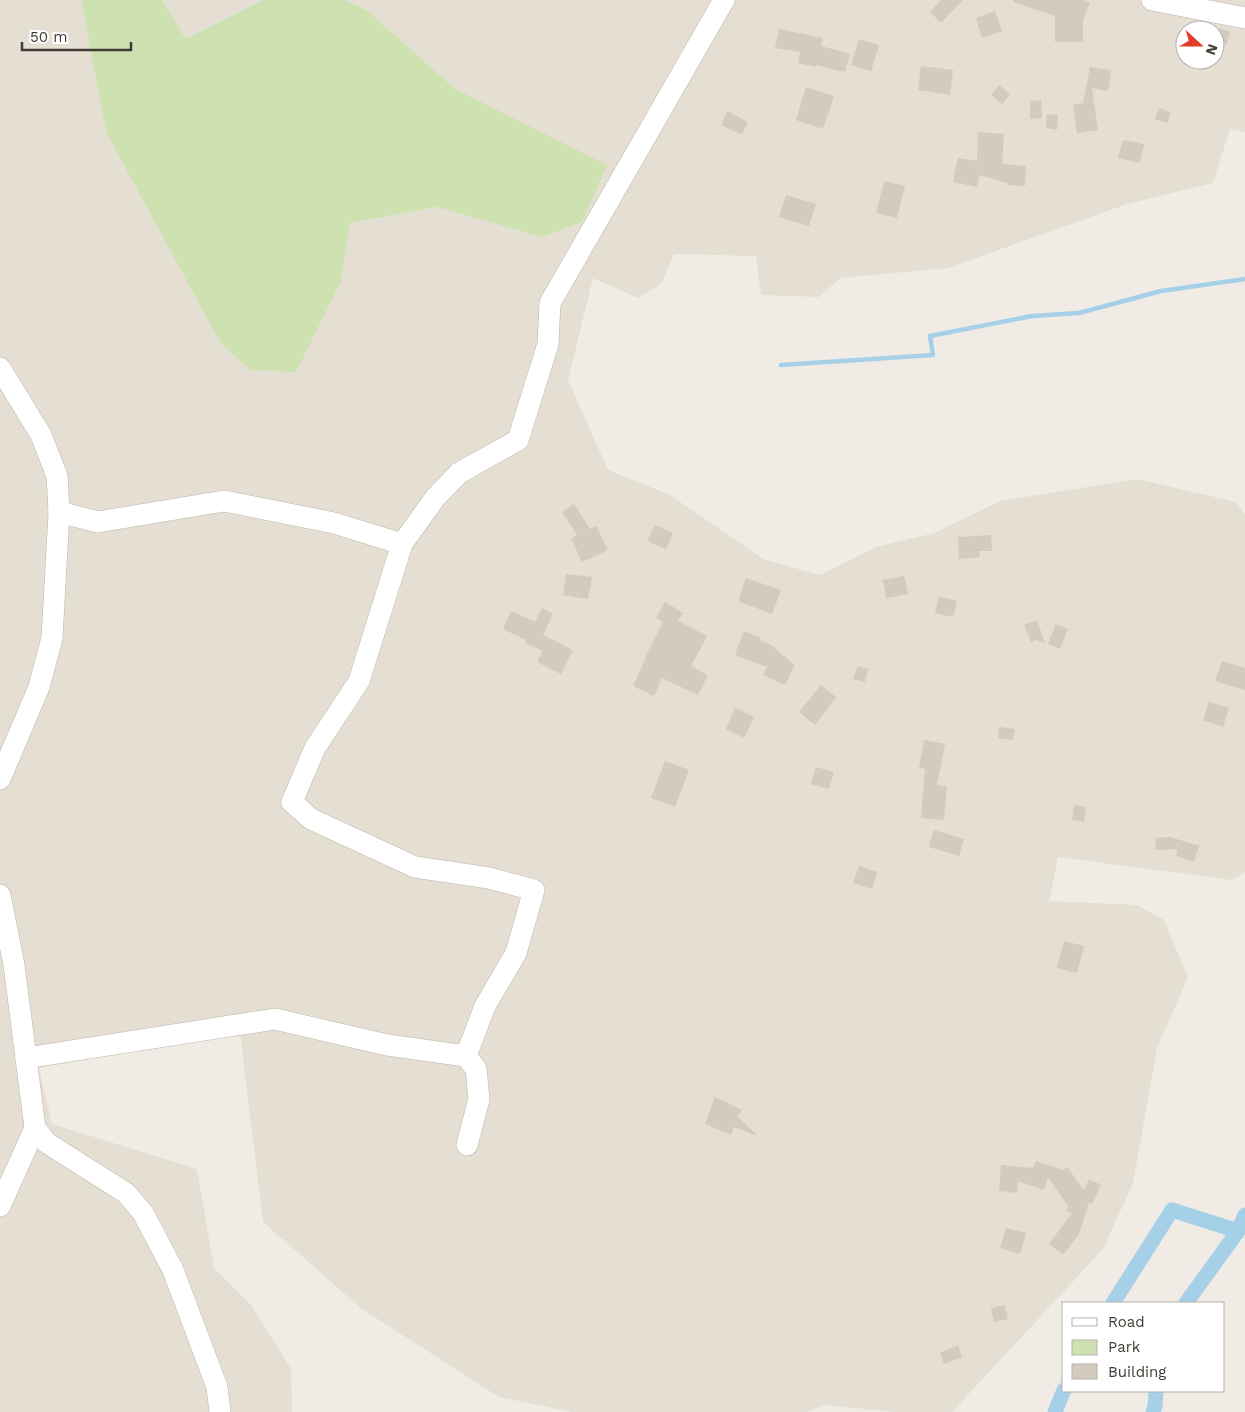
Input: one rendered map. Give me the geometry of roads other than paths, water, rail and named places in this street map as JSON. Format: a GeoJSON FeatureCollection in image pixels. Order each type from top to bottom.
{"type":"FeatureCollection","features":[{"type":"Feature","properties":{"kind":"street"},"geometry":{"type":"LineString","coordinates":[[466,1056],[485,1006],[516,953],[534,890],[490,878],[415,867],[311,819],[292,802],[315,748],[359,680],[402,544],[435,498],[459,472],[518,440],[548,344],[550,303],[724,0]]}},
{"type":"Feature","properties":{"kind":"street"},"geometry":{"type":"LineString","coordinates":[[1152,0],[1245,18]]}},
{"type":"Feature","properties":{"kind":"street"},"geometry":{"type":"LineString","coordinates":[[0,368],[41,435],[57,476],[58,512],[52,638],[39,687],[0,779]]}},
{"type":"Feature","properties":{"kind":"street"},"geometry":{"type":"LineString","coordinates":[[58,512],[98,522],[224,501],[334,523],[402,544]]}},
{"type":"Feature","properties":{"kind":"street"},"geometry":{"type":"LineString","coordinates":[[0,895],[14,965],[35,1128],[47,1143],[126,1193],[143,1213],[173,1270],[218,1387],[220,1412]]}},
{"type":"Feature","properties":{"kind":"street"},"geometry":{"type":"LineString","coordinates":[[26,1058],[275,1019],[388,1045],[466,1056],[476,1069],[479,1099],[468,1145]]}},
{"type":"Feature","properties":{"kind":"street"},"geometry":{"type":"LineString","coordinates":[[0,1206],[35,1128]]}},
{"type":"Feature","properties":{"kind":"waterway"},"geometry":{"type":"LineString","coordinates":[[781,365],[933,355],[930,336],[1032,316],[1079,313],[1161,291],[1245,279]]}},
{"type":"Feature","properties":{"kind":"waterway"},"geometry":{"type":"LineString","coordinates":[[1114,1302],[1172,1210],[1238,1231]]}},
{"type":"Feature","properties":{"kind":"waterway"},"geometry":{"type":"LineString","coordinates":[[1187,1302],[1238,1231],[1245,1215]]}},
{"type":"Feature","properties":{"kind":"waterway"},"geometry":{"type":"LineString","coordinates":[[1055,1412],[1063,1392]]}},
{"type":"Feature","properties":{"kind":"waterway"},"geometry":{"type":"LineString","coordinates":[[1153,1412],[1156,1392]]}}]}
